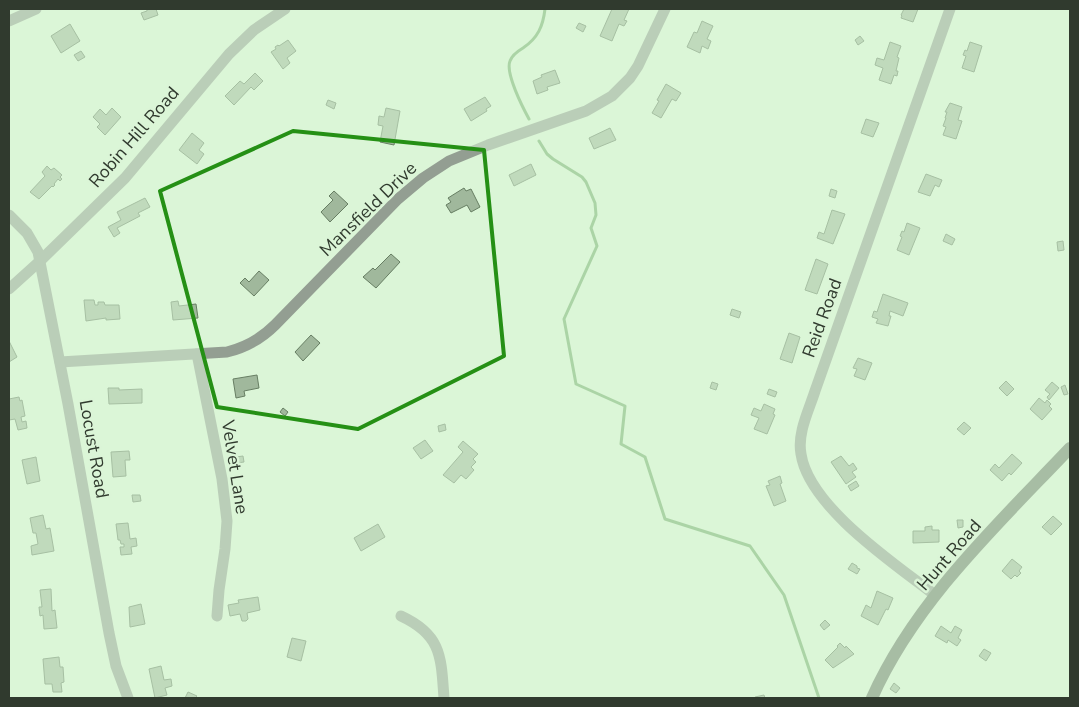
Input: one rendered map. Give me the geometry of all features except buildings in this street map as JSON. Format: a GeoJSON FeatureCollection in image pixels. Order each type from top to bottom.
{"type":"FeatureCollection","features":[{"type":"Feature","properties":{"kind":"street"},"geometry":{"type":"LineString","coordinates":[[9,21],[36,9]]}},
{"type":"Feature","properties":{"kind":"street","name":"Robin Hill Road"},"geometry":{"type":"LineString","coordinates":[[9,289],[40,261],[137,164],[229,54],[254,30],[285,9]]}},
{"type":"Feature","properties":{"kind":"street","name":"Mansfield Drive"},"geometry":{"type":"LineString","coordinates":[[60,362],[197,354],[237,349],[258,340],[398,199],[422,178],[449,161],[488,145],[586,111],[612,96],[630,78],[638,66],[665,9]]}},
{"type":"Feature","properties":{"kind":"street","name":"Reid Road"},"geometry":{"type":"LineString","coordinates":[[935,595],[866,541],[830,506],[810,480],[801,454],[802,432],[815,391],[950,9]]}},
{"type":"Feature","properties":{"kind":"street","name":"Locust Road"},"geometry":{"type":"LineString","coordinates":[[9,215],[32,240],[38,252],[109,633],[116,666],[128,698]]}},
{"type":"Feature","properties":{"kind":"street","name":"Velvet Lane"},"geometry":{"type":"LineString","coordinates":[[197,354],[222,479],[227,521],[217,616]]}},
{"type":"Feature","properties":{"kind":"street","name":"Hunt Road"},"geometry":{"type":"LineString","coordinates":[[872,698],[880,681],[935,595],[978,545],[1070,448]]}},
{"type":"Feature","properties":{"kind":"street"},"geometry":{"type":"LineString","coordinates":[[401,616],[422,627],[435,643],[440,662],[444,698]]}},
{"type":"Feature","properties":{"kind":"highlighted area"},"geometry":{"type":"Polygon","coordinates":[[[293,131],[484,150],[504,356],[358,429],[217,407],[160,191],[293,131]]]}},
{"type":"Feature","properties":{"kind":"waterway"},"geometry":{"type":"LineString","coordinates":[[529,119],[515,90],[509,66],[514,55],[536,36],[543,21],[545,9]]}},
{"type":"Feature","properties":{"kind":"waterway"},"geometry":{"type":"LineString","coordinates":[[539,141],[547,154],[582,177],[595,203],[596,215],[591,228],[597,246],[564,319],[576,384],[625,406],[621,444],[645,457],[665,519],[750,546],[784,595],[819,698]]}}]}
